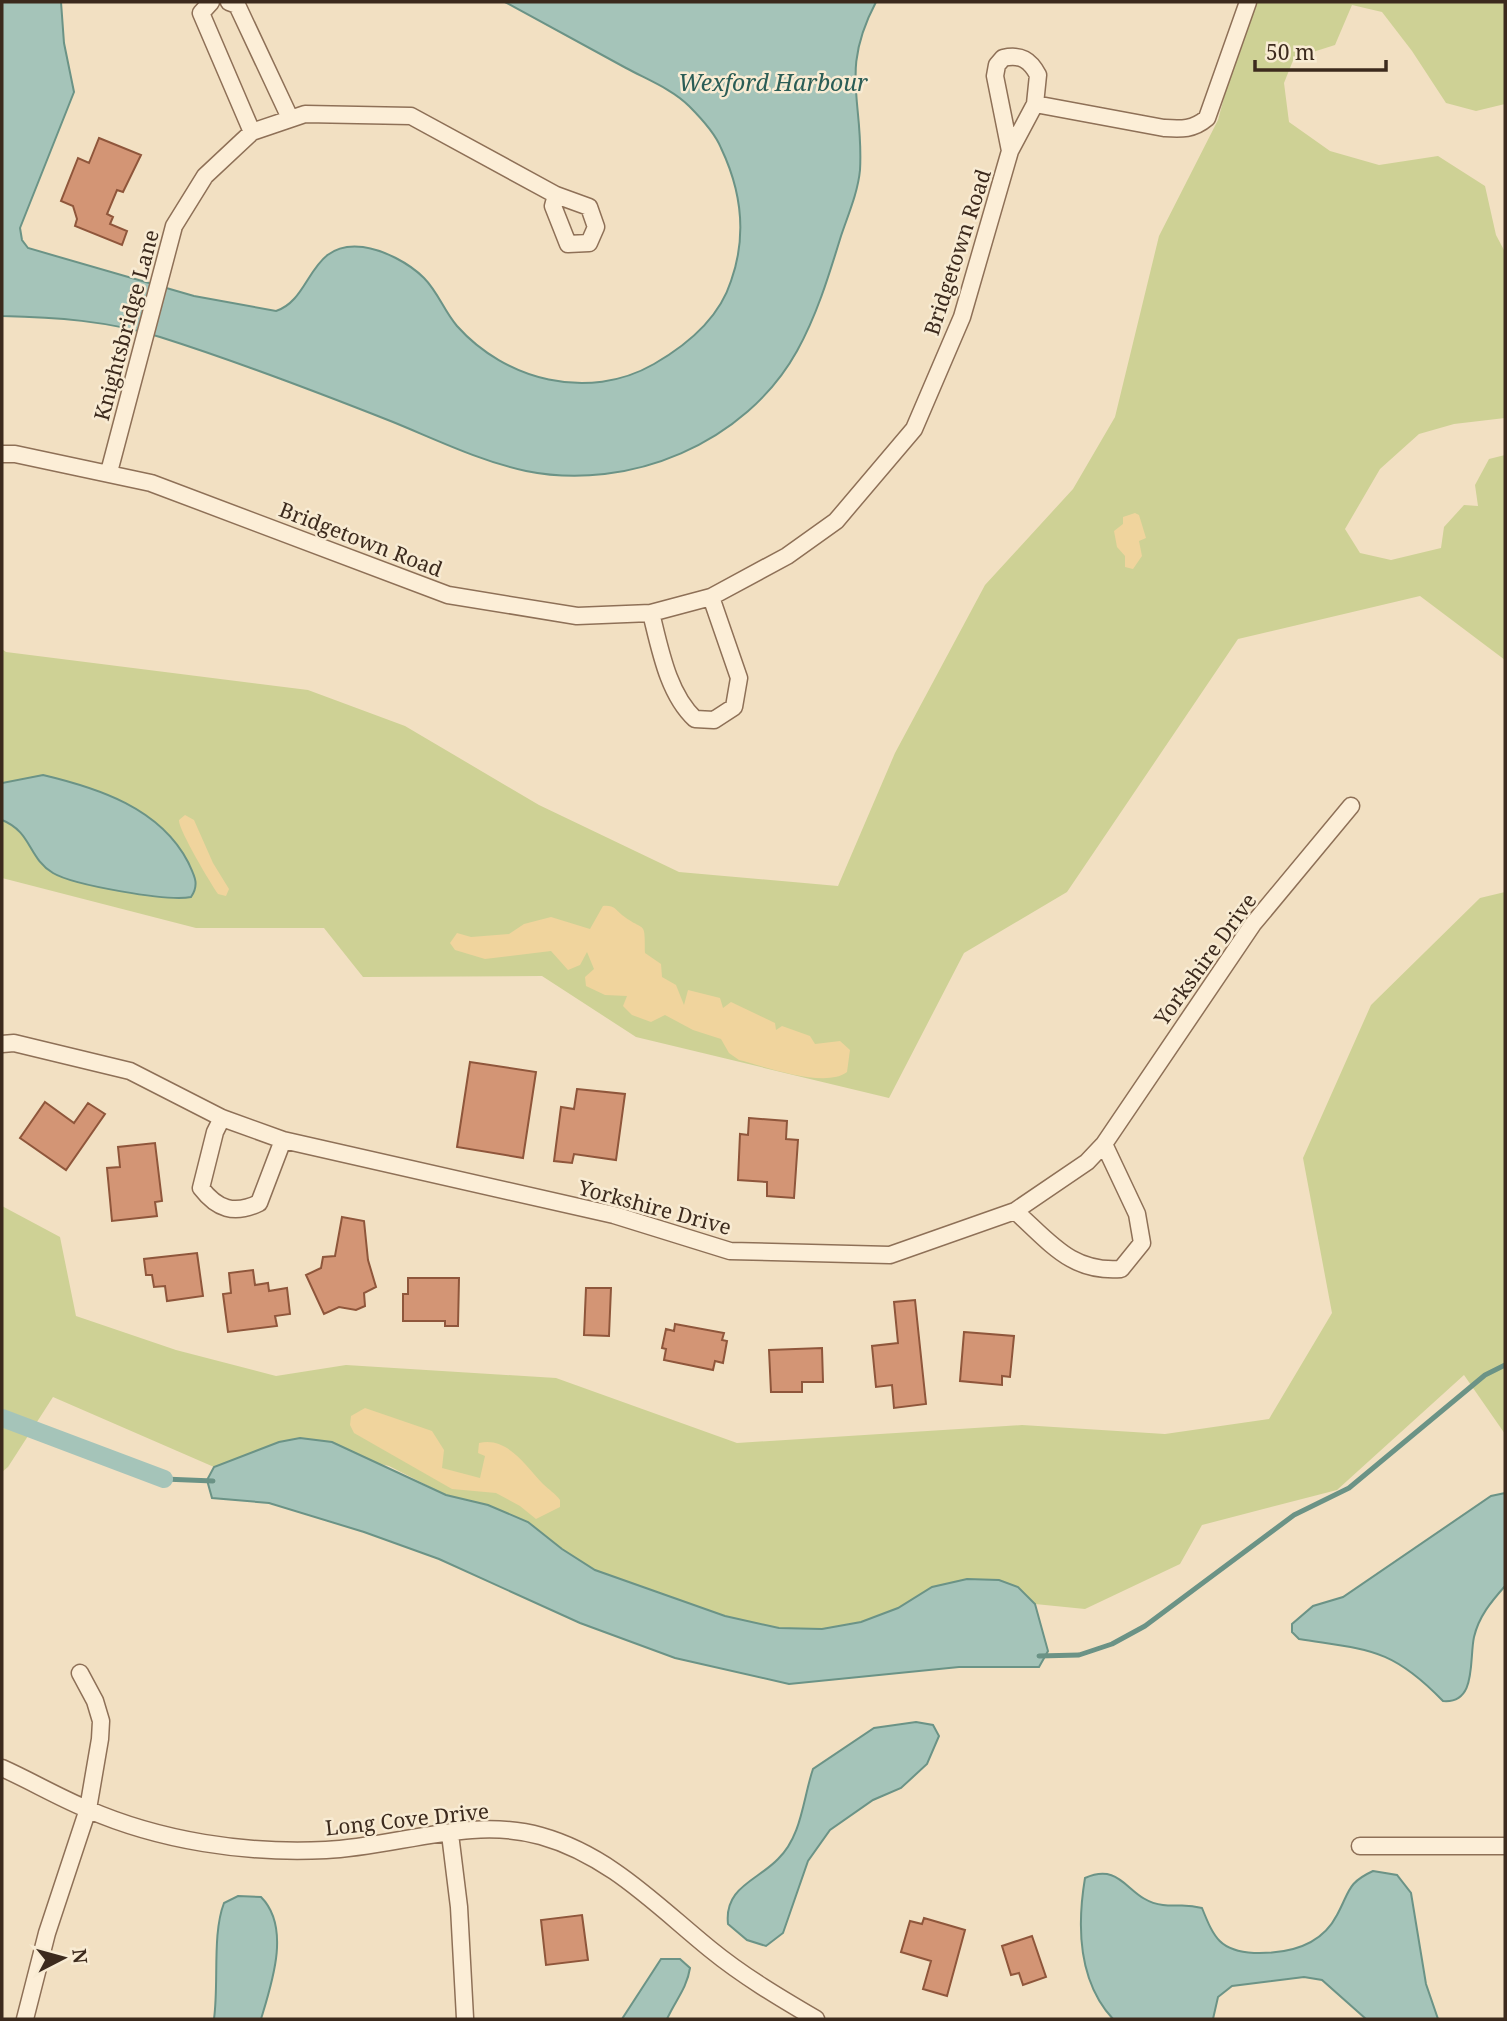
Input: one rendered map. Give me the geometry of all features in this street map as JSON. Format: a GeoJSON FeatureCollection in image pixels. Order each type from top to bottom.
{"type":"FeatureCollection","features":[{"type":"Feature","properties":{"kind":"street"},"geometry":{"type":"LineString","coordinates":[[211,2],[201,13],[252,132]]}},
{"type":"Feature","properties":{"kind":"street"},"geometry":{"type":"LineString","coordinates":[[229,2],[237,5],[290,118]]}},
{"type":"Feature","properties":{"kind":"street"},"geometry":{"type":"LineString","coordinates":[[1035,104],[1164,128],[1185,129],[1198,126],[1207,118],[1248,2]]}},
{"type":"Feature","properties":{"kind":"street","name":"Bridgetown Road"},"geometry":{"type":"LineString","coordinates":[[2,454],[15,454],[109,472],[151,483],[447,595],[577,616],[651,613],[711,597],[787,556],[836,521],[914,429],[962,317],[1010,151],[1035,104],[1038,75],[1034,67],[1020,56],[1003,58],[997,65],[995,76],[1010,151]]}},
{"type":"Feature","properties":{"kind":"street","name":"Knightsbridge Lane"},"geometry":{"type":"LineString","coordinates":[[109,472],[174,226],[205,176],[252,132],[305,114],[411,116],[556,195]]}},
{"type":"Feature","properties":{"kind":"street"},"geometry":{"type":"LineString","coordinates":[[651,613],[675,692],[684,709],[695,719],[714,720],[734,707],[739,678],[711,597]]}},
{"type":"Feature","properties":{"kind":"street","name":"Yorkshire Drive"},"geometry":{"type":"LineString","coordinates":[[2,1044],[14,1043],[130,1071],[222,1118],[283,1140],[614,1215],[730,1251],[890,1255],[1015,1211],[1087,1162],[1104,1144],[1253,924],[1350,806]]}},
{"type":"Feature","properties":{"kind":"street"},"geometry":{"type":"LineString","coordinates":[[222,1118],[215,1132],[201,1188],[212,1203],[232,1211],[259,1203],[283,1140]]}},
{"type":"Feature","properties":{"kind":"street"},"geometry":{"type":"LineString","coordinates":[[1015,1211],[1076,1264],[1098,1271],[1121,1269],[1142,1243],[1137,1214],[1104,1144]]}},
{"type":"Feature","properties":{"kind":"street"},"geometry":{"type":"LineString","coordinates":[[25,2019],[51,1920],[88,1809],[101,1721],[90,1689],[80,1674]]}},
{"type":"Feature","properties":{"kind":"street","name":"Long Cove Drive"},"geometry":{"type":"LineString","coordinates":[[2,1768],[88,1809],[131,1826],[243,1848],[325,1850],[489,1828],[537,1835],[577,1847],[646,1893],[712,1951],[816,2019]]}},
{"type":"Feature","properties":{"kind":"street"},"geometry":{"type":"LineString","coordinates":[[450,1834],[459,1907],[465,2018]]}},
{"type":"Feature","properties":{"kind":"street"},"geometry":{"type":"LineString","coordinates":[[1360,1846],[1505,1846]]}},
{"type":"Feature","properties":{"kind":"green space"},"geometry":{"type":"Polygon","coordinates":[[[1257,2],[1505,2],[1505,104],[1476,111],[1446,103],[1412,51],[1382,12],[1352,5],[1335,45],[1294,58],[1284,83],[1289,122],[1330,151],[1379,165],[1438,156],[1485,186],[1496,235],[1505,252],[1505,418],[1454,424],[1419,434],[1380,469],[1345,529],[1360,553],[1391,560],[1441,548],[1444,527],[1464,505],[1478,506],[1475,485],[1489,459],[1505,455],[1505,660],[1420,596],[1238,639],[1067,892],[964,953],[889,1098],[636,1037],[542,976],[363,977],[324,928],[196,928],[2,878],[2,649],[6,652],[308,690],[405,726],[539,805],[679,872],[838,886],[895,753],[985,585],[1073,489],[1115,417],[1159,236],[1218,120],[1238,46],[1257,2]]]}},
{"type":"Feature","properties":{"kind":"green space"},"geometry":{"type":"Polygon","coordinates":[[[1505,892],[1505,1434],[1464,1375],[1337,1490],[1202,1525],[1180,1564],[1085,1609],[1035,1604],[1018,1587],[999,1580],[967,1579],[932,1587],[898,1608],[862,1622],[822,1629],[779,1628],[725,1616],[595,1570],[488,1505],[446,1495],[389,1466],[279,1442],[214,1467],[53,1397],[8,1467],[2,1472],[2,1206],[60,1237],[76,1316],[176,1350],[276,1376],[346,1365],[556,1378],[737,1443],[1022,1425],[1165,1434],[1269,1419],[1332,1313],[1303,1158],[1371,1005],[1480,898],[1505,892]]]}},
{"type":"Feature","properties":{"kind":"sand"},"geometry":{"type":"Polygon","coordinates":[[[1135,513],[1139,515],[1146,538],[1139,541],[1142,556],[1133,569],[1125,567],[1125,556],[1117,547],[1114,531],[1123,524],[1123,517],[1135,513]]]}},
{"type":"Feature","properties":{"kind":"sand"},"geometry":{"type":"Polygon","coordinates":[[[185,815],[194,820],[213,863],[229,889],[226,896],[218,894],[189,845],[179,820],[185,815]]]}},
{"type":"Feature","properties":{"kind":"sand"},"geometry":{"type":"Polygon","coordinates":[[[603,906],[614,908],[644,930],[645,953],[661,964],[662,977],[676,985],[684,1005],[688,990],[720,998],[723,1008],[731,1002],[775,1023],[776,1030],[782,1026],[810,1036],[815,1044],[840,1041],[850,1050],[847,1072],[837,1077],[824,1078],[778,1071],[739,1060],[729,1053],[721,1039],[693,1030],[665,1015],[651,1022],[632,1015],[623,1006],[627,996],[605,995],[586,986],[585,977],[594,969],[587,952],[580,965],[568,970],[551,951],[485,959],[455,950],[450,943],[457,933],[471,937],[509,934],[524,924],[551,917],[590,929],[603,906]]]}},
{"type":"Feature","properties":{"kind":"sand"},"geometry":{"type":"Polygon","coordinates":[[[365,1408],[432,1431],[444,1450],[442,1468],[480,1478],[485,1456],[478,1453],[479,1443],[489,1442],[508,1448],[560,1500],[560,1507],[536,1519],[520,1506],[496,1493],[452,1489],[354,1433],[350,1425],[351,1416],[365,1408]]]}},
{"type":"Feature","properties":{"kind":"water","name":"Wexford Harbour"},"geometry":{"type":"Polygon","coordinates":[[[2,2],[61,2],[64,43],[74,92],[20,228],[22,240],[28,248],[194,296],[276,311],[288,305],[331,252],[345,247],[363,247],[379,251],[411,267],[424,278],[452,320],[477,345],[523,372],[549,380],[602,382],[629,375],[654,364],[690,339],[710,319],[726,295],[739,247],[740,213],[733,180],[718,142],[689,106],[667,89],[505,2],[876,2],[858,48],[856,86],[860,170],[857,187],[811,323],[797,351],[775,383],[748,412],[716,435],[681,453],[644,467],[605,474],[565,476],[526,471],[475,456],[307,389],[160,337],[82,321],[2,316],[2,2]]]}},
{"type":"Feature","properties":{"kind":"water"},"geometry":{"type":"Polygon","coordinates":[[[43,775],[106,794],[126,803],[161,827],[176,843],[192,871],[196,884],[191,897],[143,895],[80,883],[53,873],[45,867],[19,831],[2,820],[2,783],[43,775]]]}},
{"type":"Feature","properties":{"kind":"water"},"geometry":{"type":"Polygon","coordinates":[[[300,1438],[332,1442],[446,1495],[488,1505],[528,1522],[562,1549],[595,1570],[725,1616],[779,1628],[822,1629],[861,1622],[898,1608],[932,1587],[967,1579],[999,1580],[1018,1587],[1035,1604],[1048,1651],[1039,1667],[959,1667],[789,1684],[675,1658],[580,1623],[439,1559],[364,1532],[269,1503],[212,1498],[207,1480],[214,1467],[279,1442],[300,1438]]]}},
{"type":"Feature","properties":{"kind":"water"},"geometry":{"type":"Polygon","coordinates":[[[1505,1493],[1505,1586],[1486,1610],[1476,1629],[1469,1679],[1461,1696],[1443,1701],[1425,1683],[1393,1661],[1361,1649],[1299,1639],[1292,1632],[1292,1624],[1313,1606],[1343,1597],[1491,1496],[1505,1493]]]}},
{"type":"Feature","properties":{"kind":"water"},"geometry":{"type":"Polygon","coordinates":[[[916,1722],[933,1725],[939,1736],[927,1764],[901,1788],[873,1800],[830,1830],[808,1861],[783,1933],[766,1946],[747,1940],[728,1924],[728,1911],[737,1893],[770,1867],[786,1850],[801,1816],[813,1769],[874,1728],[916,1722]]]}},
{"type":"Feature","properties":{"kind":"water"},"geometry":{"type":"Polygon","coordinates":[[[1373,1871],[1397,1875],[1411,1893],[1426,1984],[1438,2019],[1366,2019],[1322,1980],[1304,1977],[1232,1986],[1218,1997],[1213,2019],[1113,2019],[1093,1988],[1081,1934],[1085,1878],[1109,1874],[1151,1902],[1202,1908],[1215,1935],[1226,1946],[1242,1952],[1266,1953],[1291,1950],[1322,1934],[1330,1926],[1354,1884],[1373,1871]]]}},
{"type":"Feature","properties":{"kind":"water"},"geometry":{"type":"Polygon","coordinates":[[[238,1896],[261,1897],[270,1909],[277,1939],[274,1972],[261,2019],[214,2019],[220,1915],[224,1903],[238,1896]]]}},
{"type":"Feature","properties":{"kind":"water"},"geometry":{"type":"Polygon","coordinates":[[[661,1959],[680,1959],[690,1968],[684,1988],[667,2019],[622,2019],[661,1959]]]}},
{"type":"Feature","properties":{"kind":"building"},"geometry":{"type":"Polygon","coordinates":[[[99,138],[141,155],[123,192],[117,190],[107,214],[113,217],[110,224],[127,231],[122,245],[75,226],[77,219],[73,206],[61,201],[78,158],[89,163],[99,138]]]}},
{"type":"Feature","properties":{"kind":"building"},"geometry":{"type":"Polygon","coordinates":[[[470,1062],[536,1072],[523,1158],[457,1147],[470,1062]]]}},
{"type":"Feature","properties":{"kind":"building"},"geometry":{"type":"Polygon","coordinates":[[[577,1089],[625,1094],[616,1160],[574,1154],[572,1163],[554,1161],[561,1107],[574,1109],[577,1089]]]}},
{"type":"Feature","properties":{"kind":"building"},"geometry":{"type":"Polygon","coordinates":[[[45,1102],[74,1123],[88,1103],[105,1114],[66,1170],[20,1138],[45,1102]]]}},
{"type":"Feature","properties":{"kind":"building"},"geometry":{"type":"Polygon","coordinates":[[[749,1118],[787,1121],[786,1139],[798,1140],[794,1198],[767,1196],[767,1182],[738,1180],[740,1134],[748,1135],[749,1118]]]}},
{"type":"Feature","properties":{"kind":"building"},"geometry":{"type":"Polygon","coordinates":[[[155,1143],[162,1201],[155,1202],[157,1216],[112,1221],[107,1168],[120,1167],[118,1147],[155,1143]]]}},
{"type":"Feature","properties":{"kind":"building"},"geometry":{"type":"Polygon","coordinates":[[[342,1217],[364,1221],[368,1260],[376,1287],[364,1293],[365,1306],[356,1310],[339,1307],[324,1314],[306,1275],[321,1268],[323,1257],[335,1256],[342,1217]]]}},
{"type":"Feature","properties":{"kind":"building"},"geometry":{"type":"Polygon","coordinates":[[[197,1253],[203,1296],[167,1301],[165,1286],[154,1287],[152,1275],[146,1275],[144,1259],[197,1253]]]}},
{"type":"Feature","properties":{"kind":"building"},"geometry":{"type":"Polygon","coordinates":[[[253,1270],[255,1285],[268,1283],[269,1291],[287,1288],[290,1314],[275,1316],[277,1326],[228,1332],[223,1294],[231,1293],[229,1273],[253,1270]]]}},
{"type":"Feature","properties":{"kind":"building"},"geometry":{"type":"Polygon","coordinates":[[[408,1278],[459,1278],[458,1326],[445,1326],[445,1321],[403,1321],[403,1294],[408,1294],[408,1278]]]}},
{"type":"Feature","properties":{"kind":"building"},"geometry":{"type":"Polygon","coordinates":[[[586,1288],[611,1288],[609,1336],[584,1335],[586,1288]]]}},
{"type":"Feature","properties":{"kind":"building"},"geometry":{"type":"Polygon","coordinates":[[[915,1300],[926,1404],[894,1408],[892,1385],[876,1387],[872,1346],[898,1343],[894,1302],[915,1300]]]}},
{"type":"Feature","properties":{"kind":"building"},"geometry":{"type":"Polygon","coordinates":[[[675,1324],[724,1333],[722,1340],[727,1341],[723,1363],[715,1361],[713,1370],[664,1360],[666,1349],[662,1348],[666,1329],[674,1331],[675,1324]]]}},
{"type":"Feature","properties":{"kind":"building"},"geometry":{"type":"Polygon","coordinates":[[[964,1332],[1014,1336],[1010,1377],[1002,1376],[1002,1385],[960,1381],[964,1332]]]}},
{"type":"Feature","properties":{"kind":"building"},"geometry":{"type":"Polygon","coordinates":[[[822,1348],[823,1382],[802,1382],[802,1392],[771,1392],[769,1350],[822,1348]]]}},
{"type":"Feature","properties":{"kind":"building"},"geometry":{"type":"Polygon","coordinates":[[[582,1915],[588,1960],[546,1965],[541,1920],[582,1915]]]}},
{"type":"Feature","properties":{"kind":"building"},"geometry":{"type":"Polygon","coordinates":[[[924,1918],[965,1930],[947,1996],[923,1989],[931,1961],[901,1952],[910,1921],[922,1924],[924,1918]]]}},
{"type":"Feature","properties":{"kind":"building"},"geometry":{"type":"Polygon","coordinates":[[[1032,1936],[1046,1977],[1023,1985],[1019,1973],[1011,1975],[1002,1946],[1032,1936]]]}},
{"type":"Feature","properties":{"kind":"waterway"},"geometry":{"type":"LineString","coordinates":[[1039,1656],[1079,1655],[1112,1644],[1145,1626],[1294,1515],[1349,1488],[1485,1375],[1505,1365]]}},
{"type":"Feature","properties":{"kind":"waterway"},"geometry":{"type":"LineString","coordinates":[[2,1418],[164,1479]]}},
{"type":"Feature","properties":{"kind":"waterway"},"geometry":{"type":"LineString","coordinates":[[164,1479],[213,1481]]}}]}
